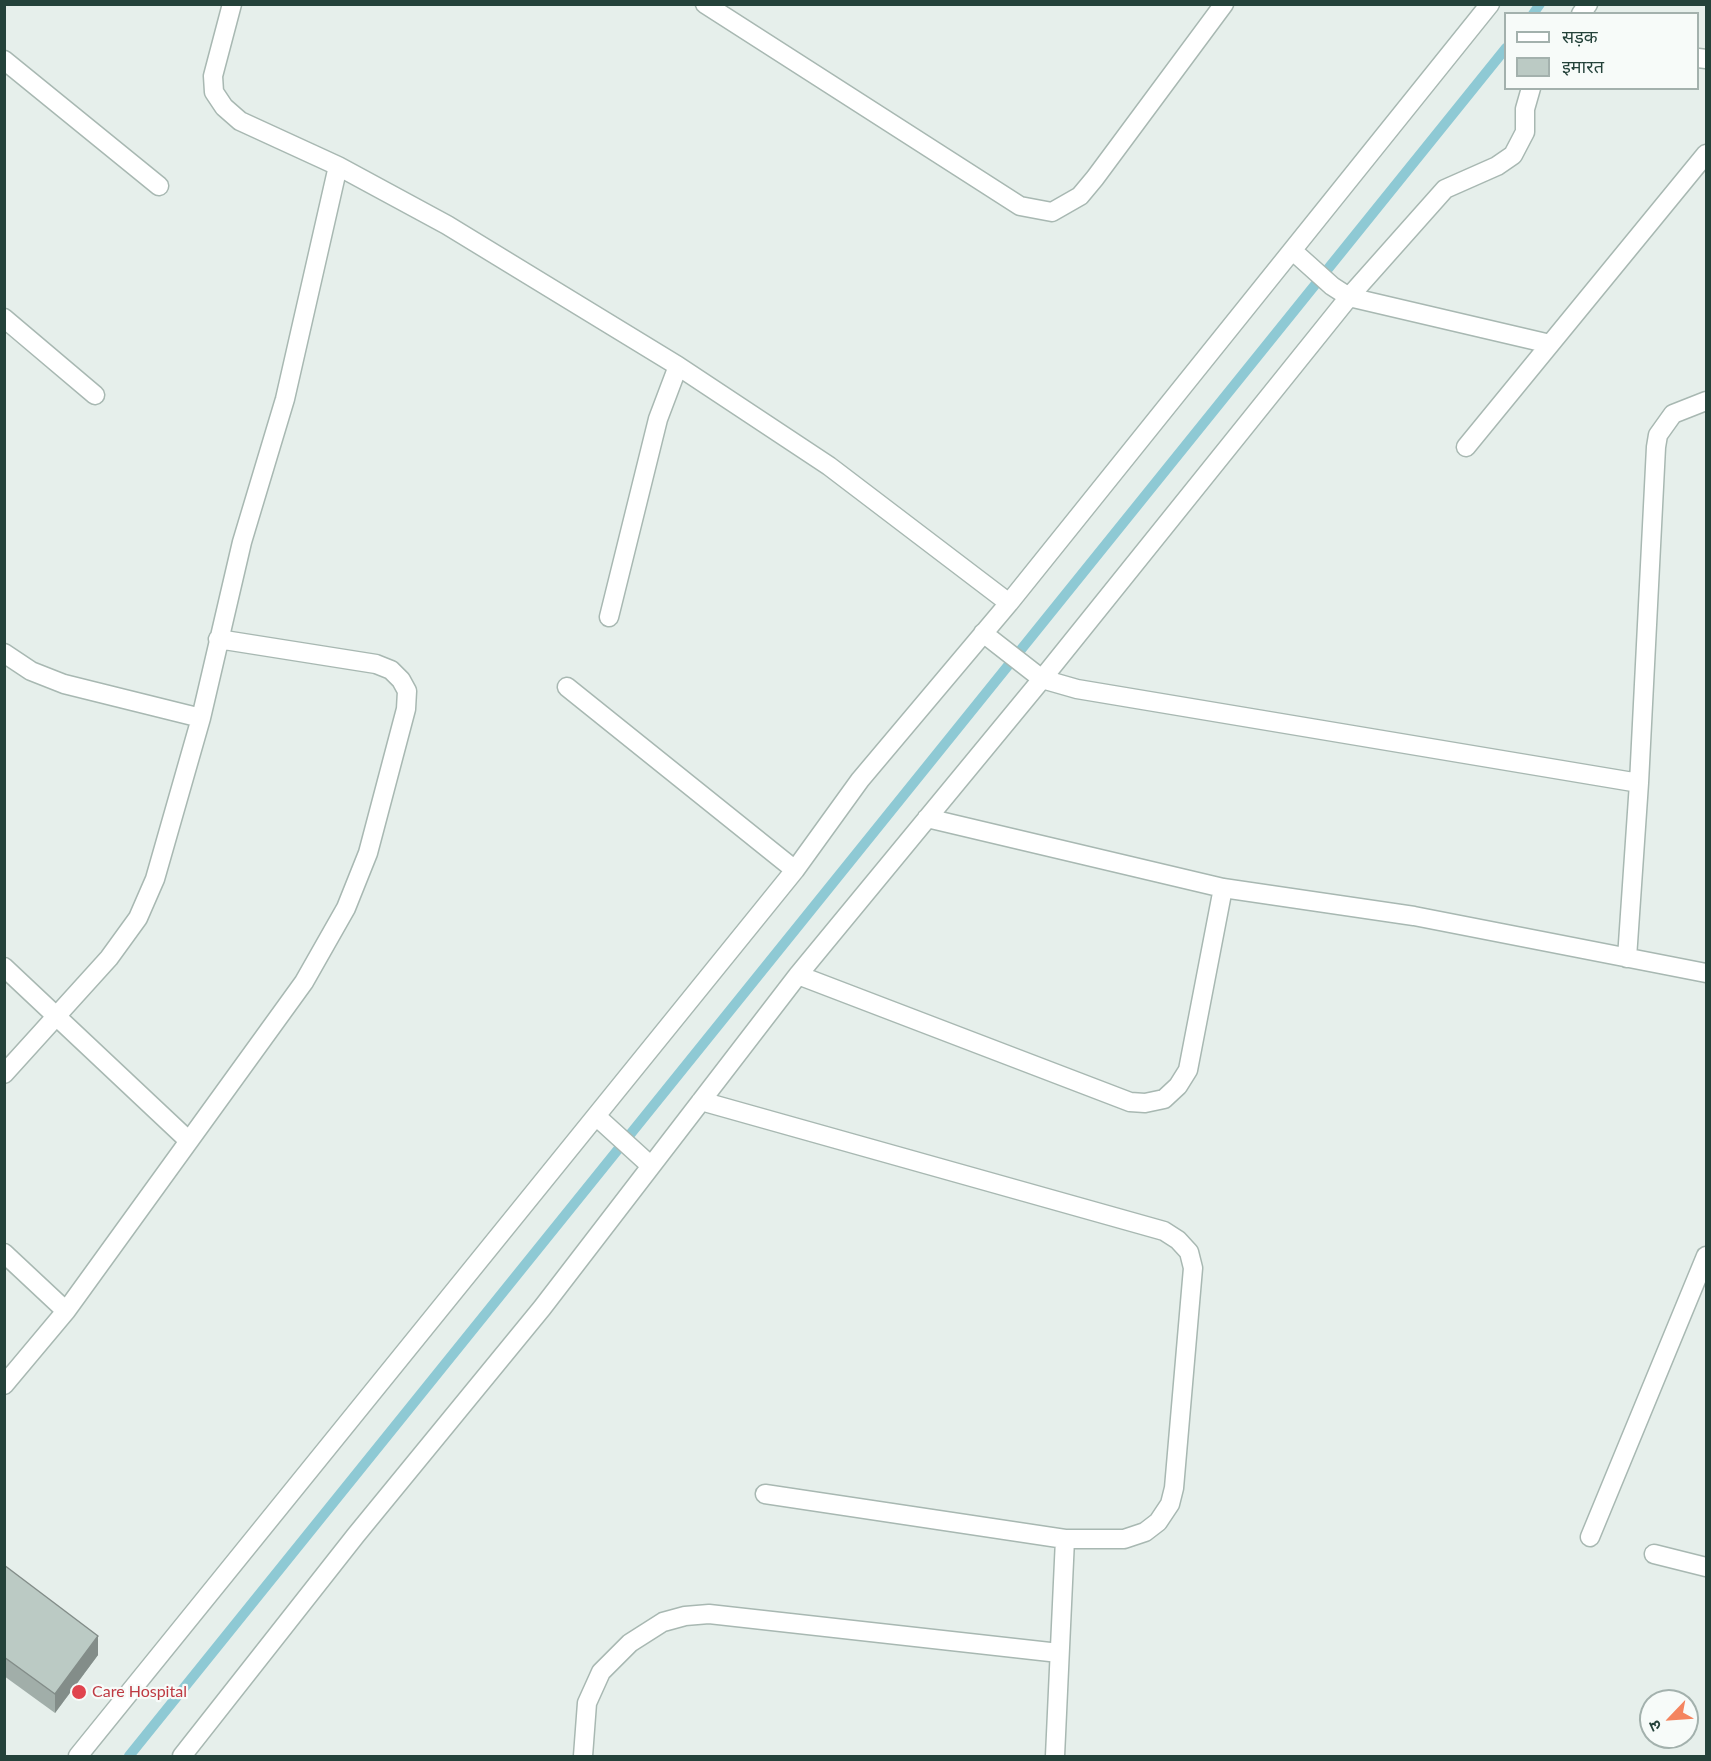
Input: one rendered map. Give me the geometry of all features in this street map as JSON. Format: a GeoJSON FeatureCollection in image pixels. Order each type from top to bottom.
{"type":"FeatureCollection","features":[{"type":"Feature","properties":{"kind":"street"},"geometry":{"type":"LineString","coordinates":[[232,4],[215,60],[214,92],[224,107],[240,121],[338,166],[447,225],[678,366],[829,466],[1009,603]]}},
{"type":"Feature","properties":{"kind":"street"},"geometry":{"type":"LineString","coordinates":[[705,4],[1020,206],[1052,212],[1080,196],[1095,178],[1224,4]]}},
{"type":"Feature","properties":{"kind":"street"},"geometry":{"type":"LineString","coordinates":[[78,1756],[795,870],[860,780],[1009,603],[1490,4]]}},
{"type":"Feature","properties":{"kind":"street"},"geometry":{"type":"LineString","coordinates":[[4,60],[159,186]]}},
{"type":"Feature","properties":{"kind":"street"},"geometry":{"type":"LineString","coordinates":[[182,1756],[356,1535],[542,1308],[798,975],[1042,679],[1349,297],[1445,189],[1497,166],[1513,154],[1525,132],[1525,109],[1530,90]]}},
{"type":"Feature","properties":{"kind":"street"},"geometry":{"type":"LineString","coordinates":[[1466,447],[1707,154]]}},
{"type":"Feature","properties":{"kind":"street"},"geometry":{"type":"LineString","coordinates":[[4,1074],[109,958],[138,918],[154,879],[201,718],[242,542],[285,399],[338,166]]}},
{"type":"Feature","properties":{"kind":"street"},"geometry":{"type":"LineString","coordinates":[[1293,251],[1332,286],[1349,297],[1550,344]]}},
{"type":"Feature","properties":{"kind":"street"},"geometry":{"type":"LineString","coordinates":[[4,318],[95,395]]}},
{"type":"Feature","properties":{"kind":"street"},"geometry":{"type":"LineString","coordinates":[[609,617],[658,419],[678,366]]}},
{"type":"Feature","properties":{"kind":"street"},"geometry":{"type":"LineString","coordinates":[[1627,958],[1640,783],[1656,447],[1658,435],[1674,414],[1707,401]]}},
{"type":"Feature","properties":{"kind":"street"},"geometry":{"type":"LineString","coordinates":[[983,633],[1042,679],[1077,689],[1640,783]]}},
{"type":"Feature","properties":{"kind":"street"},"geometry":{"type":"LineString","coordinates":[[4,1384],[66,1311],[304,982],[346,908],[368,853],[407,700],[407,691],[401,680],[391,670],[376,664],[218,639]]}},
{"type":"Feature","properties":{"kind":"street"},"geometry":{"type":"LineString","coordinates":[[4,653],[31,671],[64,684],[201,718]]}},
{"type":"Feature","properties":{"kind":"street"},"geometry":{"type":"LineString","coordinates":[[567,687],[795,870]]}},
{"type":"Feature","properties":{"kind":"street"},"geometry":{"type":"LineString","coordinates":[[927,818],[1223,888],[1414,916],[1707,973]]}},
{"type":"Feature","properties":{"kind":"street"},"geometry":{"type":"LineString","coordinates":[[798,975],[1130,1102],[1145,1103],[1164,1099],[1178,1086],[1188,1070],[1223,888]]}},
{"type":"Feature","properties":{"kind":"street"},"geometry":{"type":"LineString","coordinates":[[4,967],[189,1141]]}},
{"type":"Feature","properties":{"kind":"street"},"geometry":{"type":"LineString","coordinates":[[701,1101],[1164,1231],[1178,1240],[1189,1252],[1193,1268],[1174,1488],[1170,1504],[1158,1522],[1145,1532],[1124,1539],[1065,1539],[765,1494]]}},
{"type":"Feature","properties":{"kind":"street"},"geometry":{"type":"LineString","coordinates":[[596,1116],[651,1166]]}},
{"type":"Feature","properties":{"kind":"street"},"geometry":{"type":"LineString","coordinates":[[4,1253],[66,1311]]}},
{"type":"Feature","properties":{"kind":"street"},"geometry":{"type":"LineString","coordinates":[[1590,1537],[1707,1256]]}},
{"type":"Feature","properties":{"kind":"street"},"geometry":{"type":"LineString","coordinates":[[1055,1756],[1065,1539]]}},
{"type":"Feature","properties":{"kind":"street"},"geometry":{"type":"LineString","coordinates":[[1654,1554],[1707,1567]]}},
{"type":"Feature","properties":{"kind":"street"},"geometry":{"type":"LineString","coordinates":[[583,1756],[587,1703],[601,1672],[630,1643],[663,1622],[685,1616],[709,1614],[1059,1653]]}},
{"type":"Feature","properties":{"kind":"building"},"geometry":{"type":"Polygon","coordinates":[[[4,1565],[98,1636],[55,1694],[4,1657],[4,1565]]]}},
{"type":"Feature","properties":{"kind":"waterway"},"geometry":{"type":"LineString","coordinates":[[1534,12],[1540,4]]}},
{"type":"Feature","properties":{"kind":"waterway"},"geometry":{"type":"LineString","coordinates":[[129,1756],[1504,50]]}},
{"type":"Feature","properties":{"kind":"place","name":"Care Hospital"},"geometry":{"type":"Point","coordinates":[79,1692]}}]}
